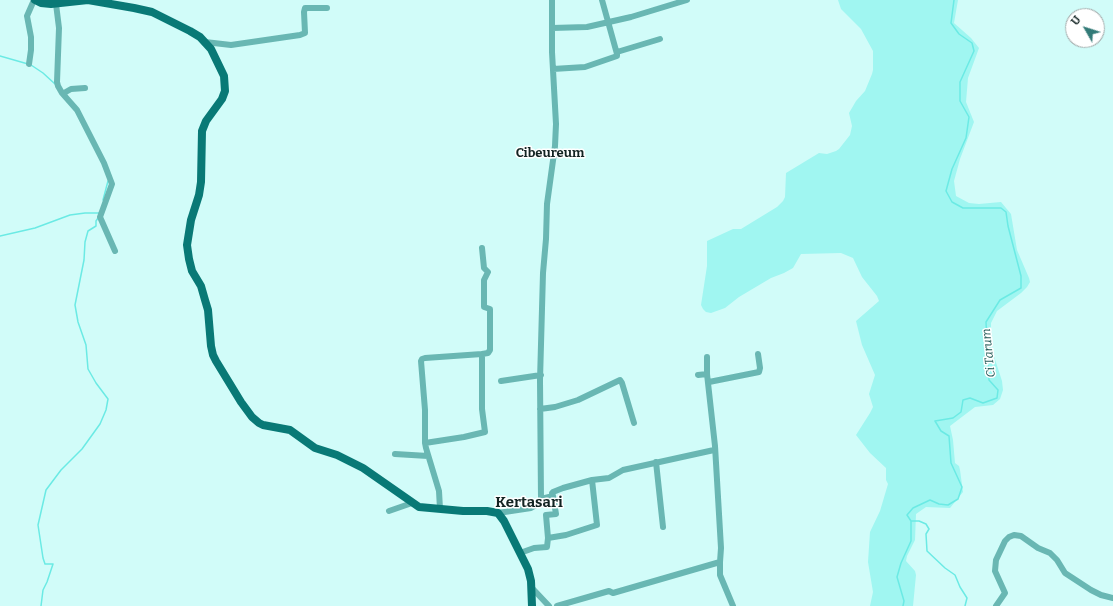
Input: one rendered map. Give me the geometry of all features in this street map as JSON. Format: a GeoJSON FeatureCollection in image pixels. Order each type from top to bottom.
{"type":"FeatureCollection","features":[{"type":"Feature","properties":{"kind":"main road"},"geometry":{"type":"LineString","coordinates":[[35,0],[46,4],[88,0],[152,12],[190,31],[205,42],[211,49],[224,76],[226,88],[222,99],[206,121],[202,131],[201,182],[199,195],[191,220],[188,245],[190,265],[201,286],[206,300],[213,356],[241,402],[256,421],[290,430],[315,448],[336,455],[363,468],[419,507],[498,513],[504,521],[528,569],[532,588],[532,606]]}},
{"type":"Feature","properties":{"kind":"street"},"geometry":{"type":"LineString","coordinates":[[28,64],[31,44],[27,16],[35,0]]}},
{"type":"Feature","properties":{"kind":"street"},"geometry":{"type":"LineString","coordinates":[[498,513],[531,508],[538,504],[541,499],[540,375],[543,273],[547,204],[555,146],[556,124],[553,70],[552,0]]}},
{"type":"Feature","properties":{"kind":"street"},"geometry":{"type":"LineString","coordinates":[[553,70],[585,67],[617,55],[602,0]]}},
{"type":"Feature","properties":{"kind":"street"},"geometry":{"type":"LineString","coordinates":[[552,28],[580,28],[631,17],[687,0]]}},
{"type":"Feature","properties":{"kind":"street"},"geometry":{"type":"LineString","coordinates":[[56,4],[59,28],[57,82],[62,93],[77,110],[104,163],[112,184],[100,217],[115,251]]}},
{"type":"Feature","properties":{"kind":"street"},"geometry":{"type":"LineString","coordinates":[[205,42],[231,45],[300,35],[305,33],[304,12],[306,8],[327,8]]}},
{"type":"Feature","properties":{"kind":"street"},"geometry":{"type":"LineString","coordinates":[[617,52],[660,38]]}},
{"type":"Feature","properties":{"kind":"street"},"geometry":{"type":"LineString","coordinates":[[62,93],[71,89],[85,88]]}},
{"type":"Feature","properties":{"kind":"street"},"geometry":{"type":"LineString","coordinates":[[440,509],[438,491],[425,443],[422,359],[482,354],[490,350],[490,309],[484,307],[484,280],[488,272],[484,268],[482,248]]}},
{"type":"Feature","properties":{"kind":"street"},"geometry":{"type":"LineString","coordinates":[[425,443],[485,432],[482,409],[482,354]]}},
{"type":"Feature","properties":{"kind":"street"},"geometry":{"type":"LineString","coordinates":[[709,382],[759,372],[760,368],[758,354]]}},
{"type":"Feature","properties":{"kind":"street"},"geometry":{"type":"LineString","coordinates":[[707,357],[707,374],[709,382],[721,548],[720,575],[733,606]]}},
{"type":"Feature","properties":{"kind":"street"},"geometry":{"type":"LineString","coordinates":[[698,376],[707,374]]}},
{"type":"Feature","properties":{"kind":"street"},"geometry":{"type":"LineString","coordinates":[[501,381],[540,375]]}},
{"type":"Feature","properties":{"kind":"street"},"geometry":{"type":"LineString","coordinates":[[540,409],[556,407],[578,400],[620,380],[634,423]]}},
{"type":"Feature","properties":{"kind":"street"},"geometry":{"type":"LineString","coordinates":[[520,553],[547,547],[548,538],[546,515],[556,514],[553,492],[592,480],[610,478],[623,470],[714,450]]}},
{"type":"Feature","properties":{"kind":"street"},"geometry":{"type":"LineString","coordinates":[[395,454],[428,456]]}},
{"type":"Feature","properties":{"kind":"street"},"geometry":{"type":"LineString","coordinates":[[656,462],[663,527]]}},
{"type":"Feature","properties":{"kind":"street"},"geometry":{"type":"LineString","coordinates":[[548,538],[566,535],[597,525],[592,480]]}},
{"type":"Feature","properties":{"kind":"street"},"geometry":{"type":"LineString","coordinates":[[541,499],[553,496]]}},
{"type":"Feature","properties":{"kind":"street"},"geometry":{"type":"LineString","coordinates":[[389,511],[412,503]]}},
{"type":"Feature","properties":{"kind":"street"},"geometry":{"type":"LineString","coordinates":[[996,606],[1005,593],[995,572],[996,560],[1005,542],[1009,537],[1014,535],[1021,536],[1038,548],[1050,553],[1057,560],[1065,573],[1091,590],[1101,595],[1113,598]]}},
{"type":"Feature","properties":{"kind":"street"},"geometry":{"type":"LineString","coordinates":[[557,606],[605,592],[610,591],[613,593],[720,562]]}},
{"type":"Feature","properties":{"kind":"street"},"geometry":{"type":"LineString","coordinates":[[532,588],[549,606]]}},
{"type":"Feature","properties":{"kind":"shaded area"},"geometry":{"type":"Polygon","coordinates":[[[838,0],[958,0],[954,23],[971,38],[979,48],[968,78],[966,102],[974,122],[960,159],[954,181],[956,196],[969,203],[979,204],[1001,202],[1011,214],[1017,250],[1030,282],[1021,293],[997,311],[991,323],[991,347],[1002,381],[1003,390],[1000,399],[993,405],[975,407],[950,426],[955,463],[959,466],[963,492],[950,508],[926,507],[916,514],[915,540],[906,561],[915,571],[916,575],[913,606],[870,606],[873,592],[868,562],[870,532],[880,511],[888,484],[886,480],[886,468],[870,453],[856,435],[873,407],[869,394],[875,375],[862,345],[856,321],[879,301],[877,296],[862,277],[853,258],[841,253],[801,254],[793,268],[771,278],[739,297],[725,308],[711,313],[706,312],[701,305],[707,266],[707,241],[733,229],[741,229],[777,207],[785,197],[786,173],[819,153],[827,154],[836,151],[850,135],[852,126],[849,113],[856,101],[865,91],[872,74],[873,51],[861,29],[841,9],[838,0]]]}},
{"type":"Feature","properties":{"kind":"waterway","name":"Ci Tarum"},"geometry":{"type":"LineString","coordinates":[[903,606],[904,601],[897,577],[901,563],[911,541],[911,521],[907,515],[913,508],[930,500],[939,504],[948,505],[958,499],[962,487],[951,463],[949,436],[941,431],[935,421],[953,418],[961,412],[963,400],[970,398],[983,403],[997,398],[998,390],[989,380],[986,322],[1000,300],[1021,288],[1021,276],[1008,226],[1006,212],[1001,208],[963,208],[952,202],[946,191],[952,169],[966,138],[969,117],[960,101],[960,82],[974,51],[972,43],[959,34],[951,23],[954,0]]}},
{"type":"Feature","properties":{"kind":"waterway"},"geometry":{"type":"LineString","coordinates":[[0,56],[28,64]]}},
{"type":"Feature","properties":{"kind":"waterway"},"geometry":{"type":"LineString","coordinates":[[31,65],[55,84]]}},
{"type":"Feature","properties":{"kind":"waterway"},"geometry":{"type":"LineString","coordinates":[[103,200],[108,181]]}},
{"type":"Feature","properties":{"kind":"waterway"},"geometry":{"type":"LineString","coordinates":[[0,236],[35,228],[70,215],[100,213]]}},
{"type":"Feature","properties":{"kind":"waterway"},"geometry":{"type":"LineString","coordinates":[[41,606],[43,590],[53,564],[45,564],[38,525],[46,490],[61,470],[82,449],[100,424],[106,410],[108,399],[88,369],[86,345],[78,322],[75,305],[84,260],[85,242],[88,231],[96,226],[96,221],[98,218]]}},
{"type":"Feature","properties":{"kind":"waterway"},"geometry":{"type":"LineString","coordinates":[[911,521],[919,521],[926,524],[929,529],[926,534],[927,551],[955,575],[967,598],[965,606]]}},
{"type":"Feature","properties":{"kind":"district","name":"Cibeureum"},"geometry":{"type":"Point","coordinates":[550,153]}},
{"type":"Feature","properties":{"kind":"district","name":"Kertasari"},"geometry":{"type":"Point","coordinates":[529,503]}}]}
